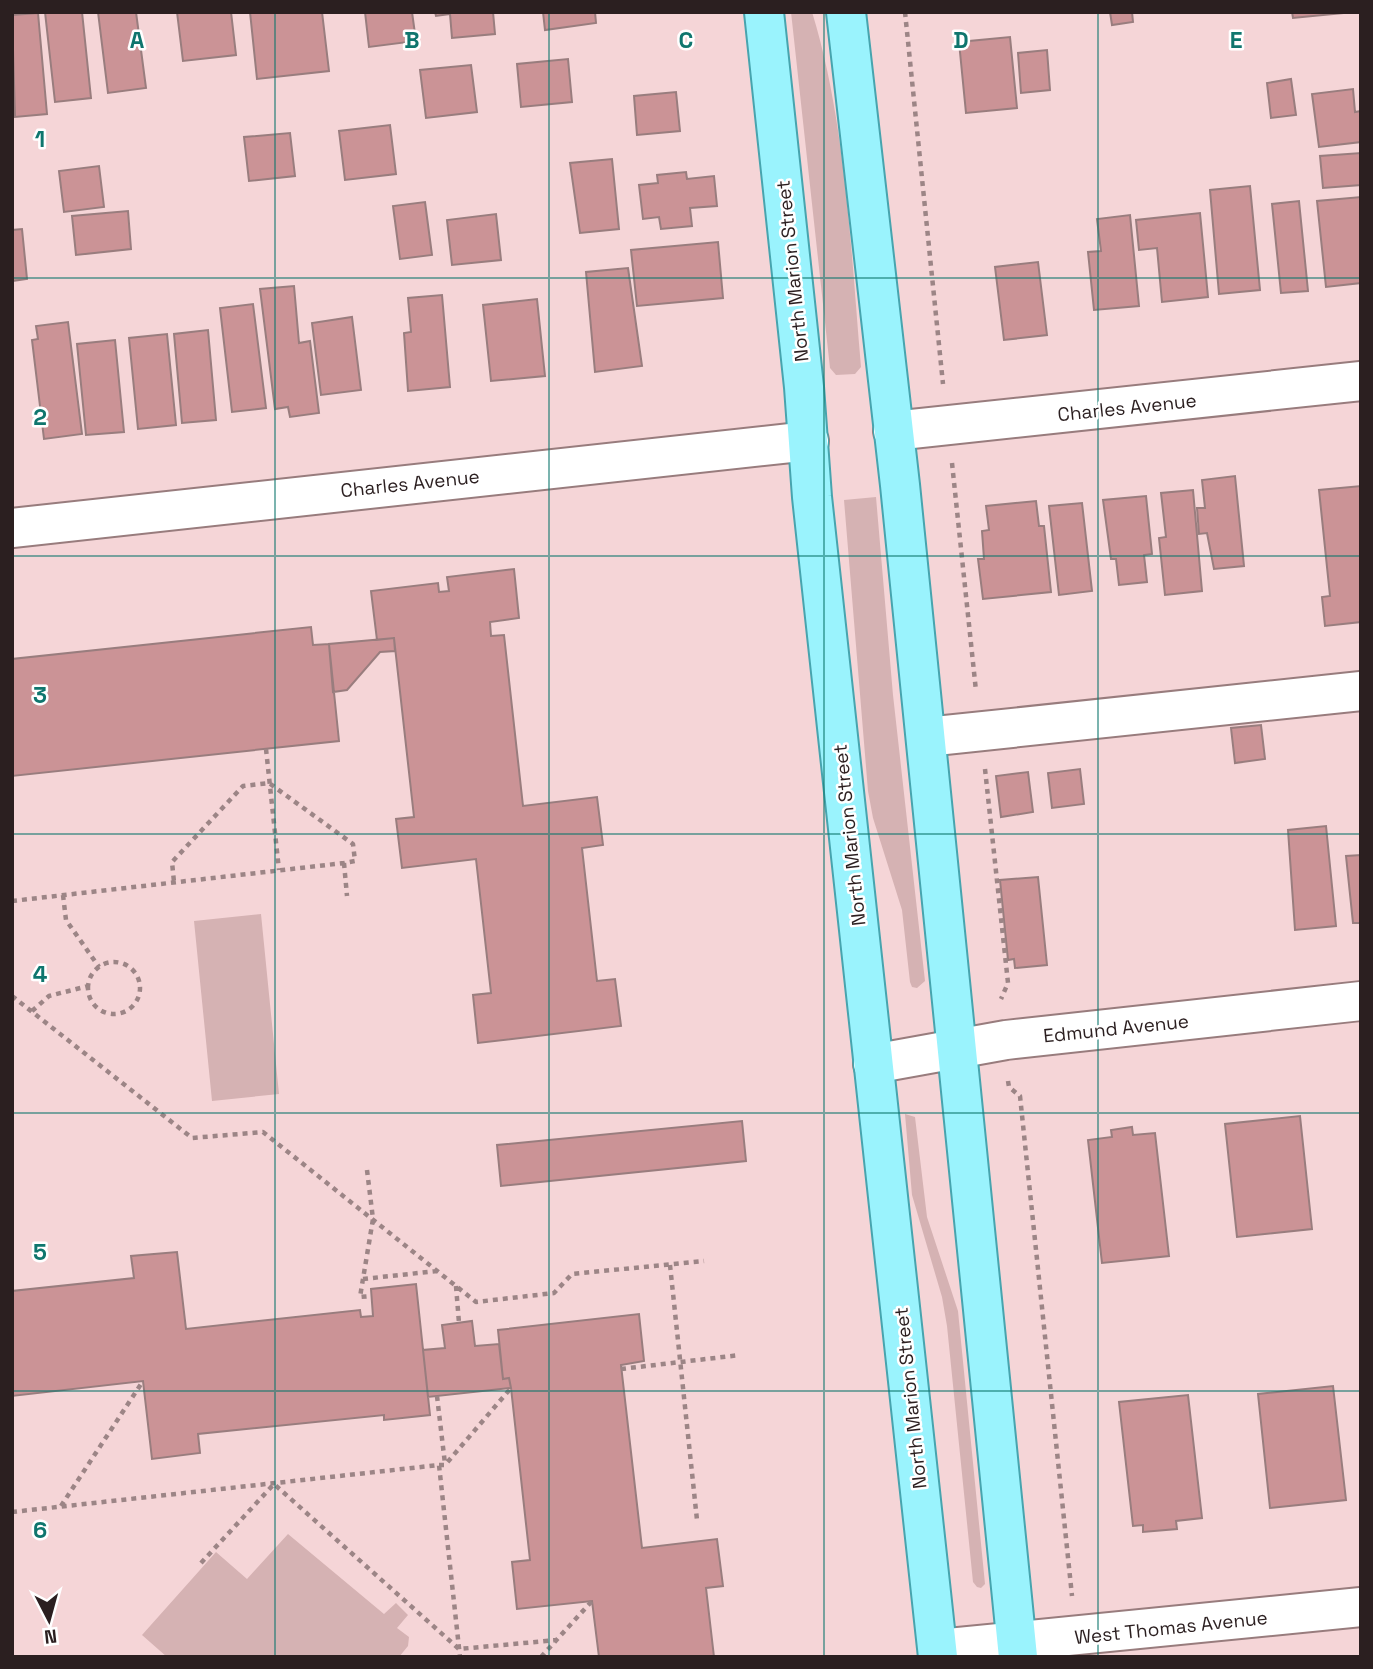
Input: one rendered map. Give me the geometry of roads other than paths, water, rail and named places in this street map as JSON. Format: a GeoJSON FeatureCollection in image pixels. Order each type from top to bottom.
{"type":"FeatureCollection","features":[{"type":"Feature","properties":{"kind":"main road","name":"North Marion Street"},"geometry":{"type":"LineString","coordinates":[[764,12],[809,441],[812,497],[938,1653]]}},
{"type":"Feature","properties":{"kind":"main road"},"geometry":{"type":"LineString","coordinates":[[846,12],[926,737],[1017,1650]]}},
{"type":"Feature","properties":{"kind":"street","name":"Charles Avenue"},"geometry":{"type":"LineString","coordinates":[[893,431],[1361,381]]}},
{"type":"Feature","properties":{"kind":"street","name":"Charles Avenue"},"geometry":{"type":"LineString","coordinates":[[12,528],[809,441]]}},
{"type":"Feature","properties":{"kind":"street"},"geometry":{"type":"LineString","coordinates":[[926,737],[1361,691]]}},
{"type":"Feature","properties":{"kind":"street","name":"Edmund Avenue"},"geometry":{"type":"LineString","coordinates":[[873,1064],[1006,1040],[1361,1001]]}},
{"type":"Feature","properties":{"kind":"street","name":"West Thomas Avenue"},"geometry":{"type":"LineString","coordinates":[[938,1653],[1017,1650],[1361,1607]]}}]}
